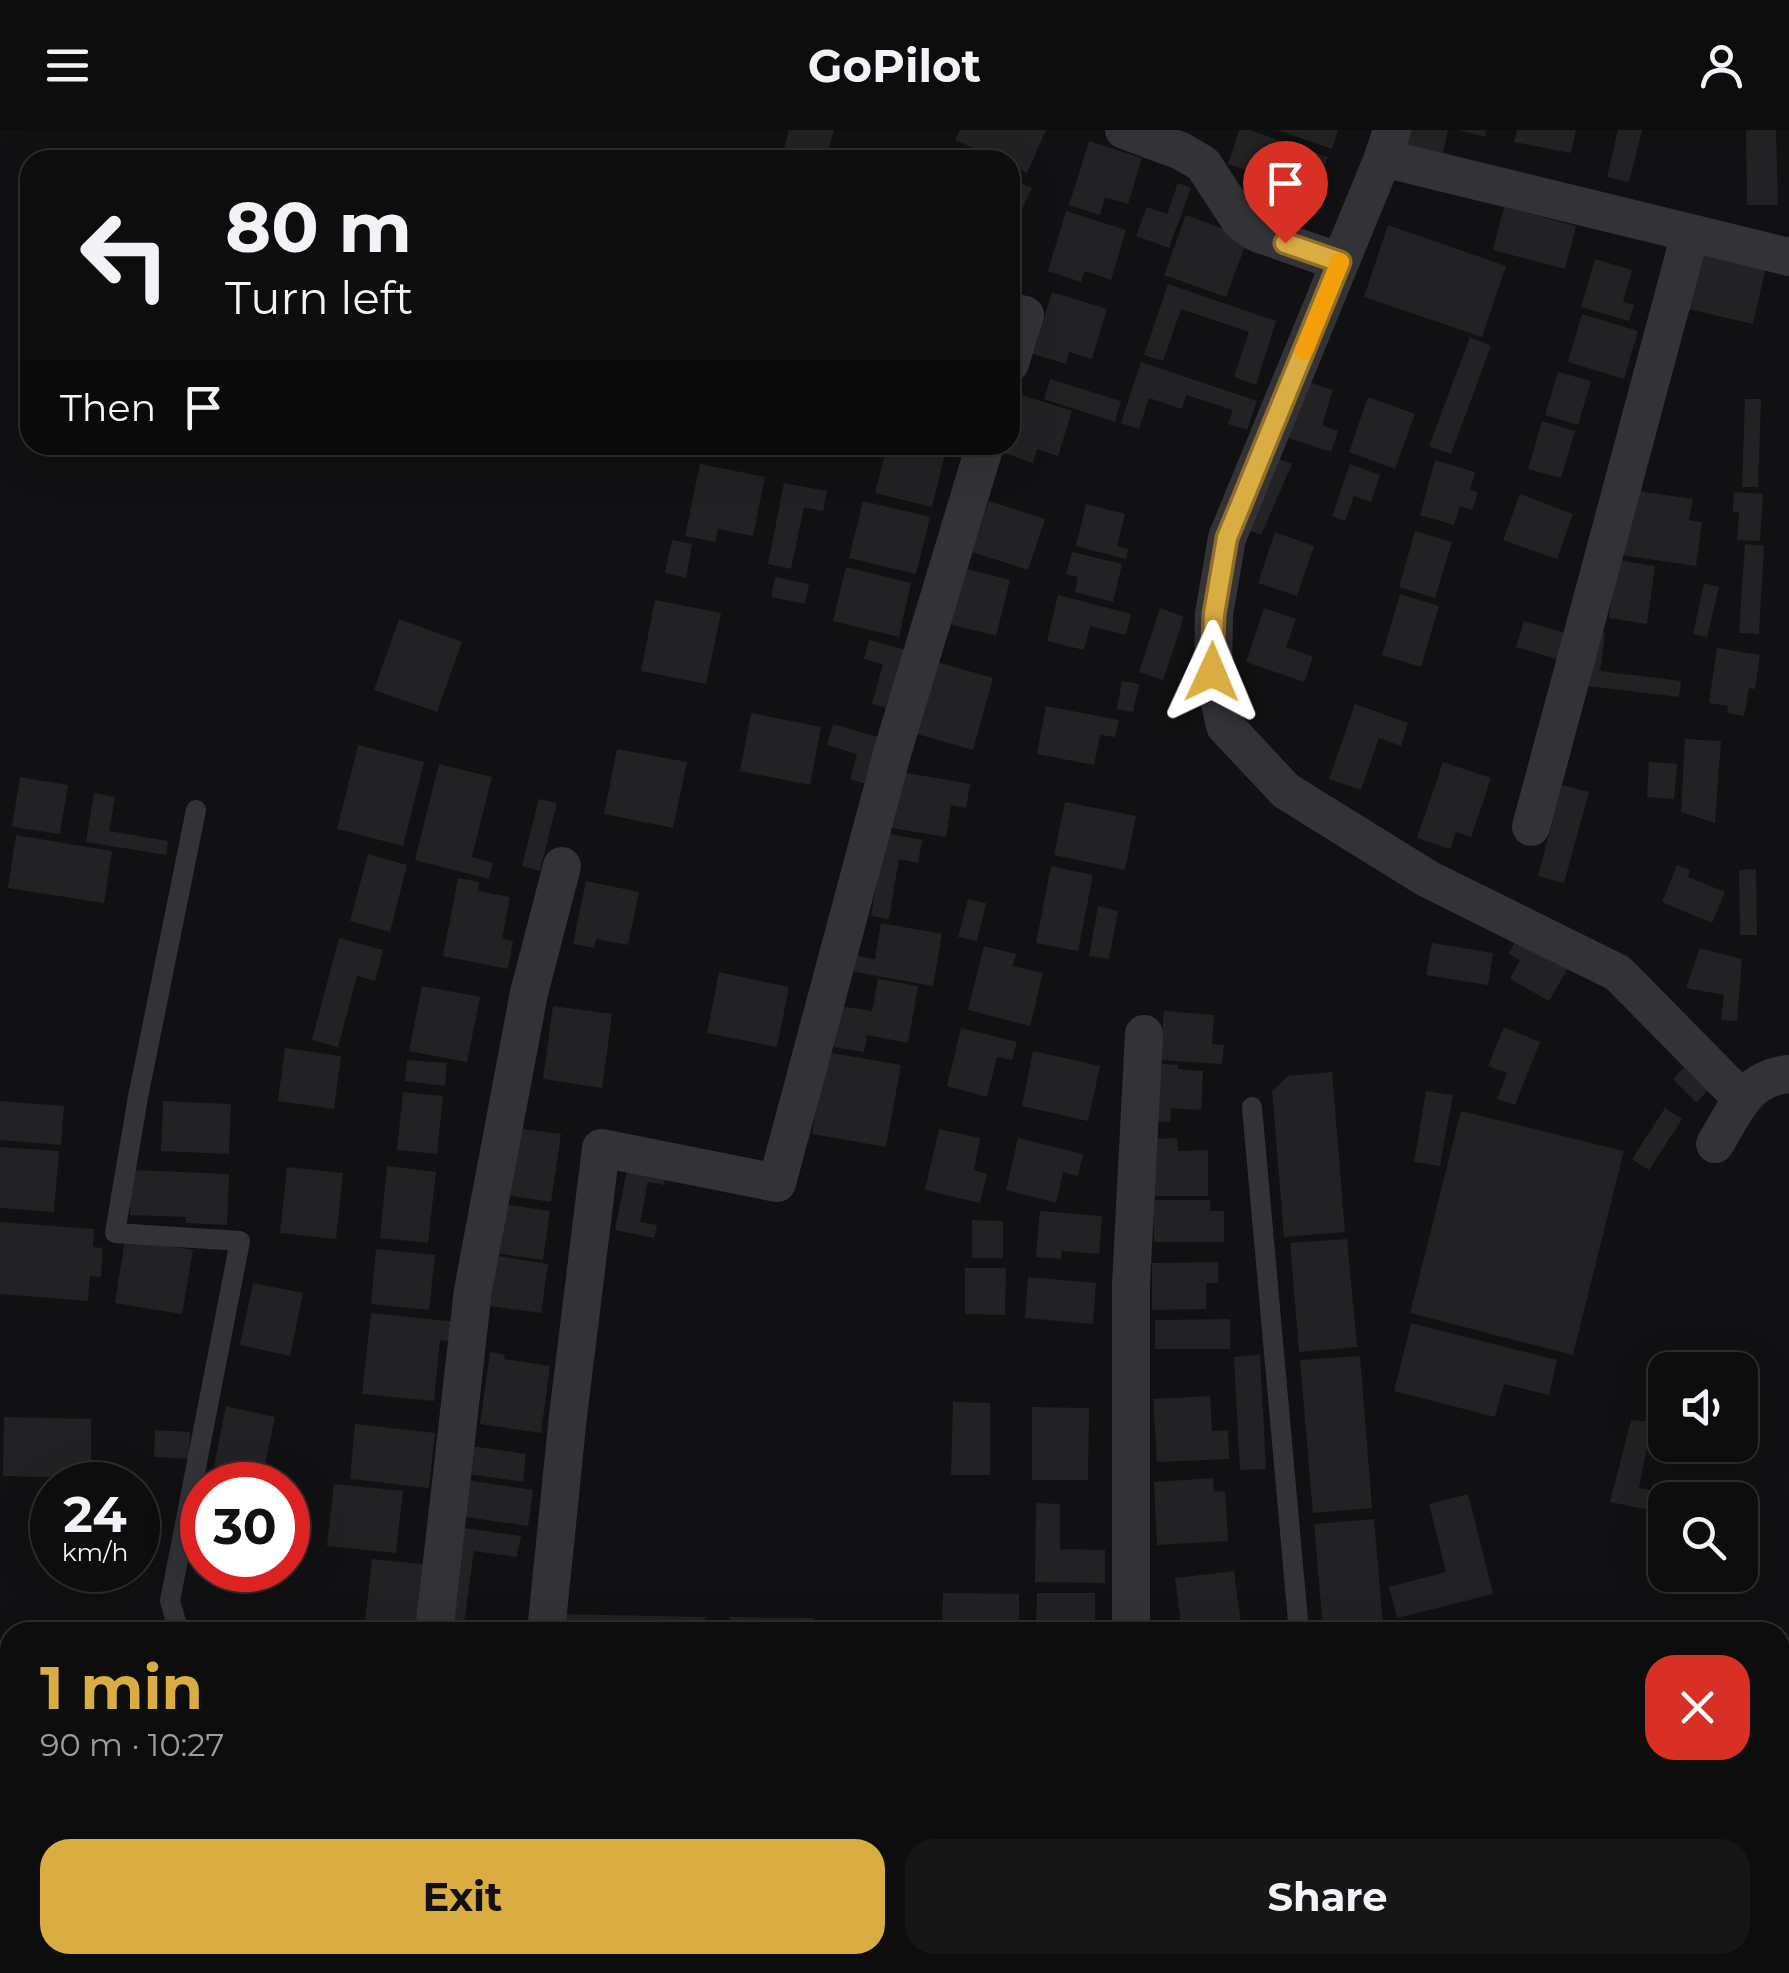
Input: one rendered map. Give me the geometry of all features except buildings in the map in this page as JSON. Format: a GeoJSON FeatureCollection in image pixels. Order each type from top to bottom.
{"type":"FeatureCollection","features":[{"type":"Feature","properties":{"kind":"street"},"geometry":{"type":"LineString","coordinates":[[1124,130],[1181,150],[1203,164],[1241,222],[1257,233],[1340,262]]}},
{"type":"Feature","properties":{"kind":"street"},"geometry":{"type":"LineString","coordinates":[[1742,1099],[1618,973],[1428,878],[1286,791],[1225,726],[1212,672],[1214,614],[1227,538],[1388,144],[1690,234],[1789,257]]}},
{"type":"Feature","properties":{"kind":"street"},"geometry":{"type":"LineString","coordinates":[[1531,828],[1690,234]]}},
{"type":"Feature","properties":{"kind":"street"},"geometry":{"type":"LineString","coordinates":[[547,1622],[601,1148],[777,1183],[893,750],[982,455]]}},
{"type":"Feature","properties":{"kind":"street"},"geometry":{"type":"LineString","coordinates":[[435,1622],[473,1290],[529,992],[562,866]]}},
{"type":"Feature","properties":{"kind":"street"},"geometry":{"type":"LineString","coordinates":[[1130,1622],[1131,1284],[1144,1034]]}},
{"type":"Feature","properties":{"kind":"street"},"geometry":{"type":"LineString","coordinates":[[1716,1144],[1742,1099],[1762,1080],[1789,1074]]}},
{"type":"Feature","properties":{"kind":"lane"},"geometry":{"type":"LineString","coordinates":[[176,1622],[170,1601],[240,1240],[115,1233],[196,810]]}},
{"type":"Feature","properties":{"kind":"lane"},"geometry":{"type":"LineString","coordinates":[[1252,1107],[1299,1622]]}},
{"type":"Feature","properties":{"kind":"slow traffic"},"geometry":{"type":"LineString","coordinates":[[1304,351],[1338,262]]}},
{"type":"Feature","properties":{"kind":"route"},"geometry":{"type":"LineString","coordinates":[[1212,672],[1214,614],[1227,538],[1340,262],[1285,243]]}}]}
